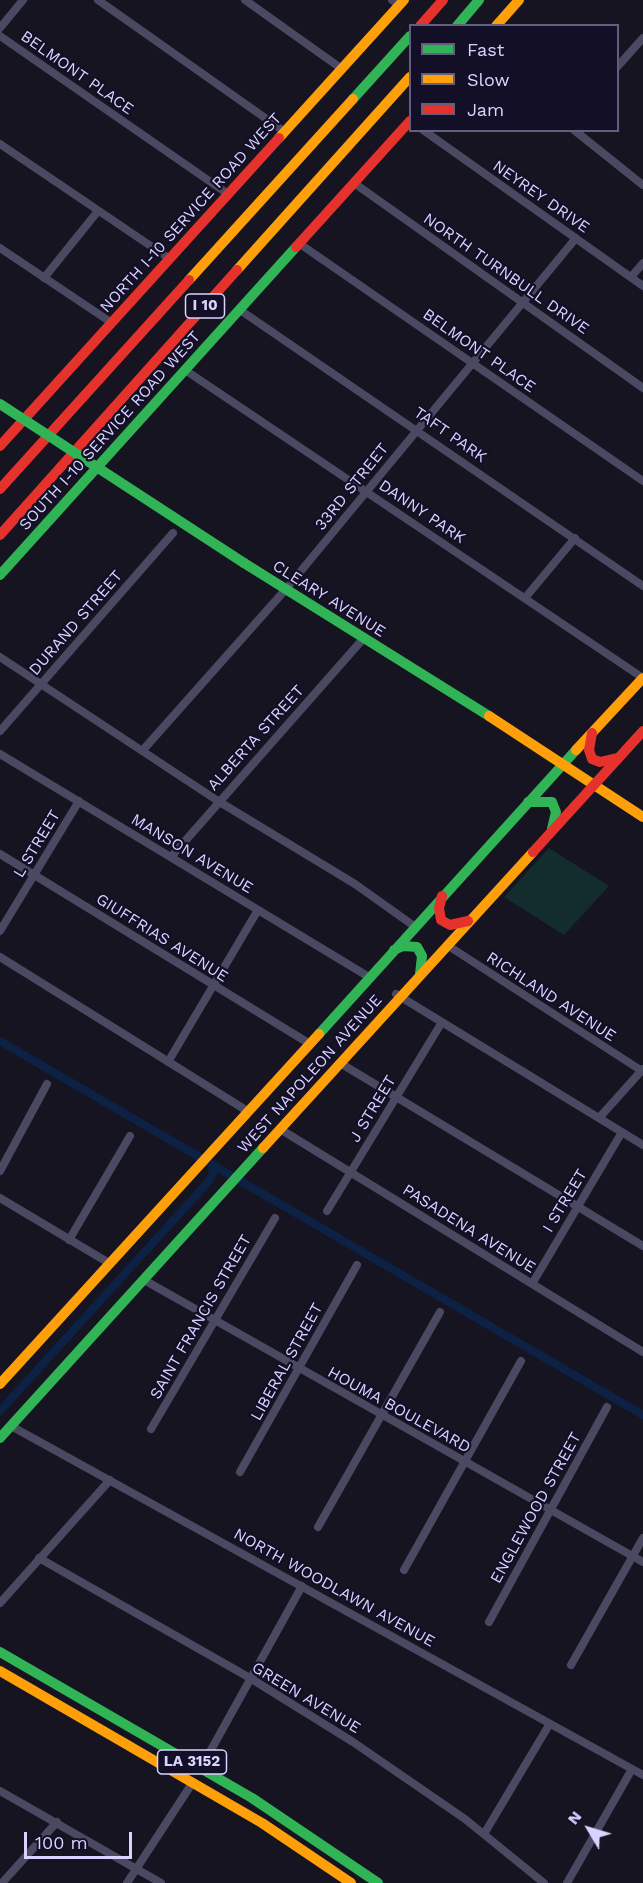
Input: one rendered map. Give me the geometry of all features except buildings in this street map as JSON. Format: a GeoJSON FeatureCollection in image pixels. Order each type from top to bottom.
{"type":"FeatureCollection","features":[{"type":"Feature","properties":{"kind":"main road"},"geometry":{"type":"LineString","coordinates":[[422,24],[443,0]]}},
{"type":"Feature","properties":{"kind":"main road"},"geometry":{"type":"LineString","coordinates":[[459,24],[479,0]]}},
{"type":"Feature","properties":{"kind":"main road"},"geometry":{"type":"LineString","coordinates":[[498,24],[519,0]]}},
{"type":"Feature","properties":{"kind":"main road","name":"NORTH I-10 SERVICE ROAD WEST"},"geometry":{"type":"LineString","coordinates":[[0,446],[342,69],[398,2]]}},
{"type":"Feature","properties":{"kind":"main road","name":"I 10"},"geometry":{"type":"LineString","coordinates":[[0,489],[409,38]]}},
{"type":"Feature","properties":{"kind":"main road","name":"I 10"},"geometry":{"type":"LineString","coordinates":[[0,535],[409,79]]}},
{"type":"Feature","properties":{"kind":"main road","name":"SOUTH I-10 SERVICE ROAD WEST"},"geometry":{"type":"LineString","coordinates":[[0,575],[409,123]]}},
{"type":"Feature","properties":{"kind":"main road","name":"CLEARY AVENUE"},"geometry":{"type":"LineString","coordinates":[[0,404],[244,563],[643,817]]}},
{"type":"Feature","properties":{"kind":"main road","name":"WEST NAPOLEON AVENUE"},"geometry":{"type":"LineString","coordinates":[[0,1384],[249,1112],[414,926],[643,678]]}},
{"type":"Feature","properties":{"kind":"main road","name":"WEST NAPOLEON AVENUE"},"geometry":{"type":"LineString","coordinates":[[0,1438],[340,1063],[398,995],[447,945],[643,731]]}},
{"type":"Feature","properties":{"kind":"main road"},"geometry":{"type":"LineString","coordinates":[[592,733],[589,750],[592,759],[600,762],[620,757]]}},
{"type":"Feature","properties":{"kind":"main road"},"geometry":{"type":"LineString","coordinates":[[528,802],[547,800],[552,802],[556,812],[552,829]]}},
{"type":"Feature","properties":{"kind":"main road"},"geometry":{"type":"LineString","coordinates":[[442,896],[439,908],[441,920],[450,925],[468,921]]}},
{"type":"Feature","properties":{"kind":"main road"},"geometry":{"type":"LineString","coordinates":[[391,952],[403,946],[417,947],[422,956],[420,974]]}},
{"type":"Feature","properties":{"kind":"main road","name":"LA 3152"},"geometry":{"type":"LineString","coordinates":[[0,1652],[230,1784],[291,1822],[378,1883]]}},
{"type":"Feature","properties":{"kind":"main road","name":"LA 3152"},"geometry":{"type":"LineString","coordinates":[[0,1671],[262,1823],[351,1883]]}},
{"type":"Feature","properties":{"kind":"main road"},"geometry":{"type":"LineString","coordinates":[[164,1766],[171,1763],[193,1773],[201,1768]]}},
{"type":"Feature","properties":{"kind":"main road"},"geometry":{"type":"LineString","coordinates":[[193,1782],[200,1777],[221,1788],[230,1784]]}},
{"type":"Feature","properties":{"kind":"street"},"geometry":{"type":"LineString","coordinates":[[0,28],[23,0]]}},
{"type":"Feature","properties":{"kind":"street"},"geometry":{"type":"LineString","coordinates":[[98,0],[285,132]]}},
{"type":"Feature","properties":{"kind":"street"},"geometry":{"type":"LineString","coordinates":[[245,0],[342,69]]}},
{"type":"Feature","properties":{"kind":"street","name":"BELMONT PLACE"},"geometry":{"type":"LineString","coordinates":[[0,36],[228,194]]}},
{"type":"Feature","properties":{"kind":"street"},"geometry":{"type":"LineString","coordinates":[[619,65],[643,38]]}},
{"type":"Feature","properties":{"kind":"street","name":"NEYREY DRIVE"},"geometry":{"type":"LineString","coordinates":[[426,132],[643,286]]}},
{"type":"Feature","properties":{"kind":"street"},"geometry":{"type":"LineString","coordinates":[[577,132],[643,185]]}},
{"type":"Feature","properties":{"kind":"street"},"geometry":{"type":"LineString","coordinates":[[0,144],[170,259]]}},
{"type":"Feature","properties":{"kind":"street","name":"NORTH TURNBULL DRIVE"},"geometry":{"type":"LineString","coordinates":[[354,183],[643,388]]}},
{"type":"Feature","properties":{"kind":"street"},"geometry":{"type":"LineString","coordinates":[[44,278],[98,211]]}},
{"type":"Feature","properties":{"kind":"street","name":"33RD STREET"},"geometry":{"type":"LineString","coordinates":[[143,750],[286,589],[576,237]]}},
{"type":"Feature","properties":{"kind":"street","name":"BELMONT PLACE"},"geometry":{"type":"LineString","coordinates":[[300,244],[643,481]]}},
{"type":"Feature","properties":{"kind":"street"},"geometry":{"type":"LineString","coordinates":[[0,248],[112,323]]}},
{"type":"Feature","properties":{"kind":"street"},"geometry":{"type":"LineString","coordinates":[[631,277],[643,263]]}},
{"type":"Feature","properties":{"kind":"street","name":"TAFT PARK"},"geometry":{"type":"LineString","coordinates":[[240,310],[417,429],[643,586]]}},
{"type":"Feature","properties":{"kind":"street","name":"DANNY PARK"},"geometry":{"type":"LineString","coordinates":[[185,370],[643,678]]}},
{"type":"Feature","properties":{"kind":"street","name":"DURAND STREET"},"geometry":{"type":"LineString","coordinates":[[0,731],[173,533]]}},
{"type":"Feature","properties":{"kind":"street"},"geometry":{"type":"LineString","coordinates":[[525,598],[575,538]]}},
{"type":"Feature","properties":{"kind":"street","name":"ALBERTA STREET"},"geometry":{"type":"LineString","coordinates":[[171,857],[363,639]]}},
{"type":"Feature","properties":{"kind":"street"},"geometry":{"type":"LineString","coordinates":[[0,657],[218,801],[355,885],[414,926]]}},
{"type":"Feature","properties":{"kind":"street","name":"MANSON AVENUE"},"geometry":{"type":"LineString","coordinates":[[0,754],[369,977]]}},
{"type":"Feature","properties":{"kind":"street","name":"L STREET"},"geometry":{"type":"LineString","coordinates":[[0,931],[79,801]]}},
{"type":"Feature","properties":{"kind":"street","name":"GIUFFRIAS AVENUE"},"geometry":{"type":"LineString","coordinates":[[0,855],[310,1044]]}},
{"type":"Feature","properties":{"kind":"street"},"geometry":{"type":"LineString","coordinates":[[168,1062],[258,910]]}},
{"type":"Feature","properties":{"kind":"street","name":"RICHLAND AVENUE"},"geometry":{"type":"LineString","coordinates":[[447,945],[642,1070]]}},
{"type":"Feature","properties":{"kind":"street"},"geometry":{"type":"LineString","coordinates":[[0,957],[249,1112]]}},
{"type":"Feature","properties":{"kind":"street"},"geometry":{"type":"LineString","coordinates":[[398,995],[643,1145]]}},
{"type":"Feature","properties":{"kind":"street","name":"J STREET"},"geometry":{"type":"LineString","coordinates":[[327,1211],[442,1022]]}},
{"type":"Feature","properties":{"kind":"street"},"geometry":{"type":"LineString","coordinates":[[340,1063],[643,1246]]}},
{"type":"Feature","properties":{"kind":"street"},"geometry":{"type":"LineString","coordinates":[[599,1118],[642,1070]]}},
{"type":"Feature","properties":{"kind":"street"},"geometry":{"type":"LineString","coordinates":[[0,1171],[47,1084]]}},
{"type":"Feature","properties":{"kind":"street","name":"PASADENA AVENUE"},"geometry":{"type":"LineString","coordinates":[[280,1129],[643,1352]]}},
{"type":"Feature","properties":{"kind":"street","name":"I STREET"},"geometry":{"type":"LineString","coordinates":[[532,1284],[622,1132]]}},
{"type":"Feature","properties":{"kind":"street"},"geometry":{"type":"LineString","coordinates":[[69,1240],[130,1136]]}},
{"type":"Feature","properties":{"kind":"street"},"geometry":{"type":"LineString","coordinates":[[0,1198],[109,1263]]}},
{"type":"Feature","properties":{"kind":"street","name":"SAINT FRANCIS STREET"},"geometry":{"type":"LineString","coordinates":[[151,1429],[275,1218]]}},
{"type":"Feature","properties":{"kind":"street","name":"LIBERAL STREET"},"geometry":{"type":"LineString","coordinates":[[240,1472],[357,1264]]}},
{"type":"Feature","properties":{"kind":"street","name":"HOUMA BOULEVARD"},"geometry":{"type":"LineString","coordinates":[[144,1280],[643,1562]]}},
{"type":"Feature","properties":{"kind":"street"},"geometry":{"type":"LineString","coordinates":[[318,1527],[440,1312]]}},
{"type":"Feature","properties":{"kind":"street"},"geometry":{"type":"LineString","coordinates":[[404,1570],[521,1361]]}},
{"type":"Feature","properties":{"kind":"street","name":"ENGLEWOOD STREET"},"geometry":{"type":"LineString","coordinates":[[489,1623],[607,1407]]}},
{"type":"Feature","properties":{"kind":"street","name":"NORTH WOODLAWN AVENUE"},"geometry":{"type":"LineString","coordinates":[[11,1426],[643,1775]]}},
{"type":"Feature","properties":{"kind":"street"},"geometry":{"type":"LineString","coordinates":[[0,1603],[110,1480]]}},
{"type":"Feature","properties":{"kind":"street"},"geometry":{"type":"LineString","coordinates":[[571,1665],[643,1538]]}},
{"type":"Feature","properties":{"kind":"street","name":"GREEN AVENUE"},"geometry":{"type":"LineString","coordinates":[[39,1558],[250,1678],[353,1742],[484,1834],[544,1883]]}},
{"type":"Feature","properties":{"kind":"street"},"geometry":{"type":"LineString","coordinates":[[201,1768],[302,1586]]}},
{"type":"Feature","properties":{"kind":"street"},"geometry":{"type":"LineString","coordinates":[[484,1834],[549,1725]]}},
{"type":"Feature","properties":{"kind":"street"},"geometry":{"type":"LineString","coordinates":[[567,1883],[632,1769]]}},
{"type":"Feature","properties":{"kind":"street"},"geometry":{"type":"LineString","coordinates":[[127,1883],[193,1782]]}},
{"type":"Feature","properties":{"kind":"street"},"geometry":{"type":"LineString","coordinates":[[0,1791],[160,1883]]}},
{"type":"Feature","properties":{"kind":"street"},"geometry":{"type":"LineString","coordinates":[[2,1883],[57,1822]]}},
{"type":"Feature","properties":{"kind":"green space"},"geometry":{"type":"Polygon","coordinates":[[[549,848],[609,886],[564,935],[504,897],[549,848]]]}},
{"type":"Feature","properties":{"kind":"waterway"},"geometry":{"type":"LineString","coordinates":[[0,1041],[643,1415]]}},
{"type":"Feature","properties":{"kind":"waterway"},"geometry":{"type":"LineString","coordinates":[[0,1411],[210,1180],[213,1173],[212,1164]]}},
{"type":"Feature","properties":{"kind":"traffic: fast"},"geometry":{"type":"LineString","coordinates":[[459,24],[479,0]]}},
{"type":"Feature","properties":{"kind":"traffic: fast"},"geometry":{"type":"LineString","coordinates":[[353,99],[409,37]]}},
{"type":"Feature","properties":{"kind":"traffic: fast"},"geometry":{"type":"LineString","coordinates":[[0,575],[296,247]]}},
{"type":"Feature","properties":{"kind":"traffic: fast"},"geometry":{"type":"LineString","coordinates":[[0,404],[244,563]]}},
{"type":"Feature","properties":{"kind":"traffic: fast"},"geometry":{"type":"LineString","coordinates":[[244,563],[489,716]]}},
{"type":"Feature","properties":{"kind":"traffic: fast"},"geometry":{"type":"LineString","coordinates":[[319,1034],[576,750]]}},
{"type":"Feature","properties":{"kind":"traffic: fast"},"geometry":{"type":"LineString","coordinates":[[528,802],[552,802],[556,812],[552,829]]}},
{"type":"Feature","properties":{"kind":"traffic: fast"},"geometry":{"type":"LineString","coordinates":[[394,950],[403,946],[417,947],[422,956],[420,974]]}},
{"type":"Feature","properties":{"kind":"traffic: fast"},"geometry":{"type":"LineString","coordinates":[[0,1438],[263,1148]]}},
{"type":"Feature","properties":{"kind":"traffic: fast"},"geometry":{"type":"LineString","coordinates":[[0,1652],[252,1798],[378,1883]]}},
{"type":"Feature","properties":{"kind":"traffic: slow"},"geometry":{"type":"LineString","coordinates":[[279,138],[404,0]]}},
{"type":"Feature","properties":{"kind":"traffic: slow"},"geometry":{"type":"LineString","coordinates":[[498,24],[519,0]]}},
{"type":"Feature","properties":{"kind":"traffic: slow"},"geometry":{"type":"LineString","coordinates":[[237,270],[409,78]]}},
{"type":"Feature","properties":{"kind":"traffic: slow"},"geometry":{"type":"LineString","coordinates":[[189,280],[353,99]]}},
{"type":"Feature","properties":{"kind":"traffic: slow"},"geometry":{"type":"LineString","coordinates":[[576,750],[643,678]]}},
{"type":"Feature","properties":{"kind":"traffic: slow"},"geometry":{"type":"LineString","coordinates":[[489,716],[643,817]]}},
{"type":"Feature","properties":{"kind":"traffic: slow"},"geometry":{"type":"LineString","coordinates":[[263,1148],[533,852]]}},
{"type":"Feature","properties":{"kind":"traffic: slow"},"geometry":{"type":"LineString","coordinates":[[0,1384],[319,1034]]}},
{"type":"Feature","properties":{"kind":"traffic: slow"},"geometry":{"type":"LineString","coordinates":[[0,1671],[262,1823],[351,1883]]}},
{"type":"Feature","properties":{"kind":"traffic: jam"},"geometry":{"type":"LineString","coordinates":[[422,24],[443,0]]}},
{"type":"Feature","properties":{"kind":"traffic: jam"},"geometry":{"type":"LineString","coordinates":[[296,247],[409,122]]}},
{"type":"Feature","properties":{"kind":"traffic: jam"},"geometry":{"type":"LineString","coordinates":[[0,446],[279,138]]}},
{"type":"Feature","properties":{"kind":"traffic: jam"},"geometry":{"type":"LineString","coordinates":[[0,535],[237,270]]}},
{"type":"Feature","properties":{"kind":"traffic: jam"},"geometry":{"type":"LineString","coordinates":[[0,489],[189,280]]}},
{"type":"Feature","properties":{"kind":"traffic: jam"},"geometry":{"type":"LineString","coordinates":[[533,852],[643,731]]}},
{"type":"Feature","properties":{"kind":"traffic: jam"},"geometry":{"type":"LineString","coordinates":[[592,733],[589,750],[592,759],[600,762],[617,758]]}},
{"type":"Feature","properties":{"kind":"traffic: jam"},"geometry":{"type":"LineString","coordinates":[[442,896],[439,908],[441,920],[450,925],[468,921]]}}]}
